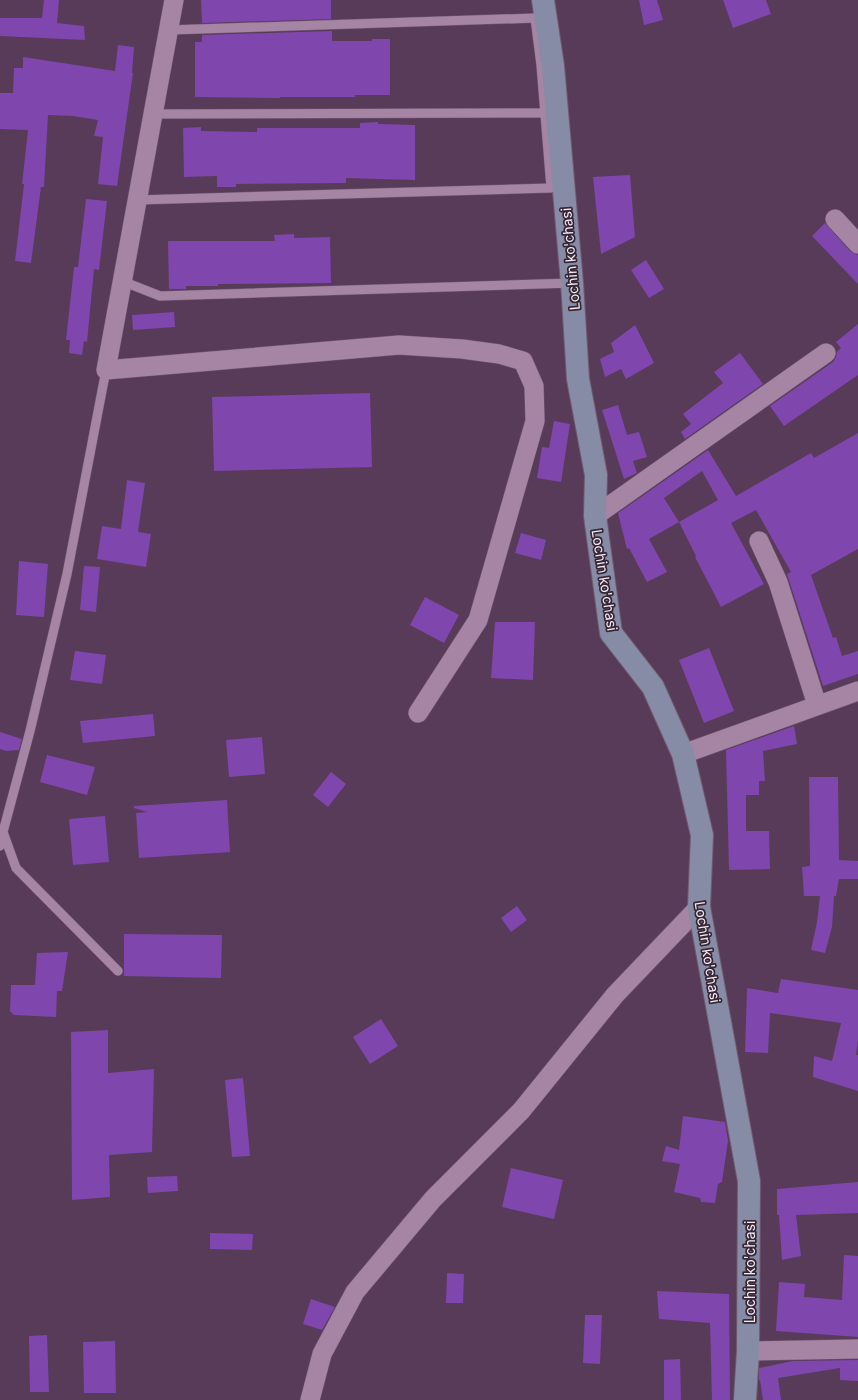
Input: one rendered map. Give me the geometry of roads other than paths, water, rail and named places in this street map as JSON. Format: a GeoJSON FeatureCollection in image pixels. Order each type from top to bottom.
{"type":"FeatureCollection","features":[{"type":"Feature","properties":{"kind":"street"},"geometry":{"type":"LineString","coordinates":[[174,0],[106,370],[399,345],[462,349],[499,354],[523,361],[534,386],[535,421],[478,620],[418,713]]}},
{"type":"Feature","properties":{"kind":"street","name":"Lochin ko'chasi"},"geometry":{"type":"LineString","coordinates":[[543,0],[553,66],[572,283],[578,379],[596,475],[595,516],[611,633],[653,687],[683,754],[702,835],[699,906],[749,1181],[748,1351],[745,1400]]}},
{"type":"Feature","properties":{"kind":"street"},"geometry":{"type":"LineString","coordinates":[[835,219],[858,244]]}},
{"type":"Feature","properties":{"kind":"street"},"geometry":{"type":"LineString","coordinates":[[595,516],[826,353]]}},
{"type":"Feature","properties":{"kind":"street"},"geometry":{"type":"LineString","coordinates":[[759,541],[778,582],[817,705]]}},
{"type":"Feature","properties":{"kind":"street"},"geometry":{"type":"LineString","coordinates":[[683,754],[858,691]]}},
{"type":"Feature","properties":{"kind":"street"},"geometry":{"type":"LineString","coordinates":[[310,1400],[322,1354],[355,1292],[433,1198],[521,1111],[614,995],[699,906]]}},
{"type":"Feature","properties":{"kind":"street"},"geometry":{"type":"LineString","coordinates":[[748,1351],[858,1349]]}},
{"type":"Feature","properties":{"kind":"lane"},"geometry":{"type":"LineString","coordinates":[[137,200],[551,188],[541,66],[535,18],[168,30]]}},
{"type":"Feature","properties":{"kind":"lane"},"geometry":{"type":"LineString","coordinates":[[153,114],[545,113]]}},
{"type":"Feature","properties":{"kind":"lane"},"geometry":{"type":"LineString","coordinates":[[122,281],[160,296],[572,283]]}},
{"type":"Feature","properties":{"kind":"lane"},"geometry":{"type":"LineString","coordinates":[[0,846],[30,731],[67,574],[106,370]]}},
{"type":"Feature","properties":{"kind":"lane"},"geometry":{"type":"LineString","coordinates":[[3,832],[16,868],[118,971]]}}]}
